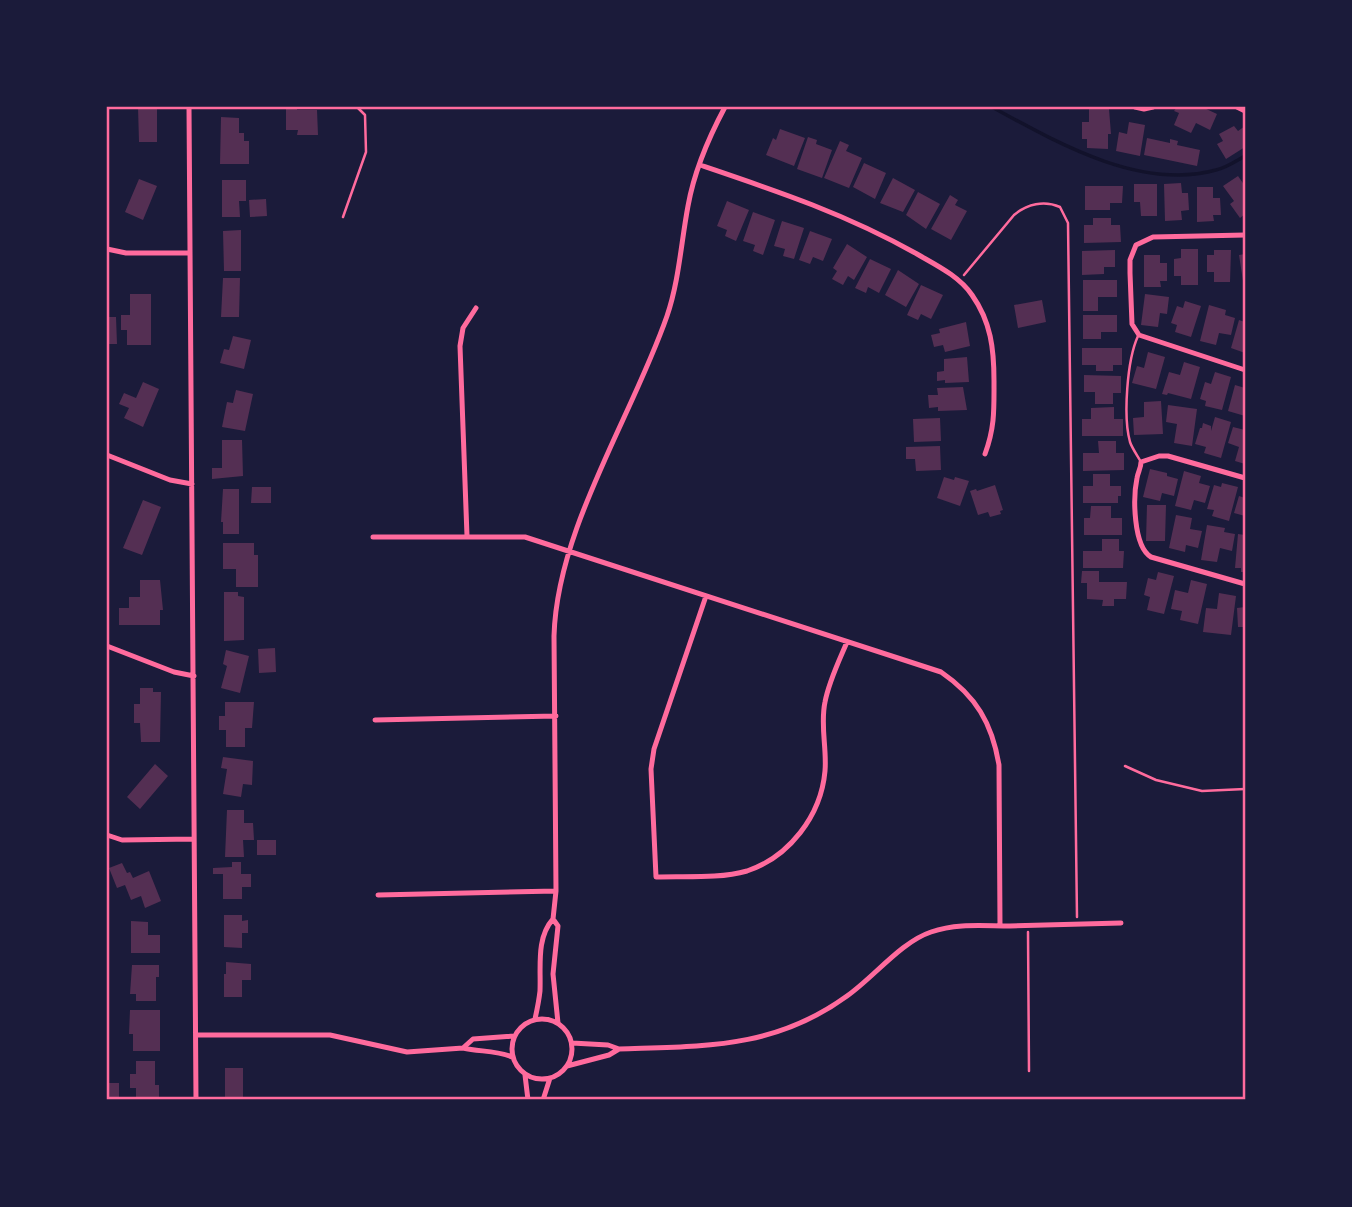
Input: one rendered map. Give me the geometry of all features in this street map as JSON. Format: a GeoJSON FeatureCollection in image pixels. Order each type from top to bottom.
{"type":"FeatureCollection","features":[{"type":"Feature","properties":{"kind":"street"},"geometry":{"type":"LineString","coordinates":[[189,107],[197,1100]]}},
{"type":"Feature","properties":{"kind":"street"},"geometry":{"type":"LineString","coordinates":[[535,1019],[540,991],[540,952],[547,925],[553,919],[556,891],[555,619],[558,596],[570,550],[668,313],[678,274],[688,204],[700,164],[725,107]]}},
{"type":"Feature","properties":{"kind":"street"},"geometry":{"type":"LineString","coordinates":[[1135,107],[1153,107]]}},
{"type":"Feature","properties":{"kind":"street"},"geometry":{"type":"LineString","coordinates":[[1237,107],[1245,111]]}},
{"type":"Feature","properties":{"kind":"street"},"geometry":{"type":"LineString","coordinates":[[700,164],[816,204],[855,221],[939,266],[959,280],[981,308],[992,338],[994,425],[985,454]]}},
{"type":"Feature","properties":{"kind":"street"},"geometry":{"type":"LineString","coordinates":[[1245,235],[1153,237],[1136,245],[1130,260],[1132,324],[1138,333],[1245,370]]}},
{"type":"Feature","properties":{"kind":"street"},"geometry":{"type":"LineString","coordinates":[[107,249],[126,253],[190,253]]}},
{"type":"Feature","properties":{"kind":"street"},"geometry":{"type":"LineString","coordinates":[[467,536],[460,346],[463,328],[476,307]]}},
{"type":"Feature","properties":{"kind":"street"},"geometry":{"type":"LineString","coordinates":[[107,455],[170,480],[192,484]]}},
{"type":"Feature","properties":{"kind":"street"},"geometry":{"type":"LineString","coordinates":[[1245,478],[1168,456],[1141,462],[1137,478],[1137,534],[1141,548],[1151,557],[1245,584]]}},
{"type":"Feature","properties":{"kind":"street"},"geometry":{"type":"LineString","coordinates":[[373,537],[525,537],[941,672],[954,681],[981,710],[995,742],[999,765],[1000,926]]}},
{"type":"Feature","properties":{"kind":"street"},"geometry":{"type":"LineString","coordinates":[[706,596],[654,749],[652,769],[656,877],[746,871],[776,857],[802,830],[811,817],[822,787],[825,771],[822,718],[825,701],[847,642]]}},
{"type":"Feature","properties":{"kind":"street"},"geometry":{"type":"LineString","coordinates":[[107,646],[174,672],[194,676]]}},
{"type":"Feature","properties":{"kind":"street"},"geometry":{"type":"LineString","coordinates":[[375,720],[556,716]]}},
{"type":"Feature","properties":{"kind":"street"},"geometry":{"type":"LineString","coordinates":[[107,835],[122,840],[194,839]]}},
{"type":"Feature","properties":{"kind":"street"},"geometry":{"type":"LineString","coordinates":[[378,895],[556,891]]}},
{"type":"Feature","properties":{"kind":"street"},"geometry":{"type":"LineString","coordinates":[[553,919],[558,926],[553,974],[558,1023],[572,1043],[567,1066]]}},
{"type":"Feature","properties":{"kind":"street"},"geometry":{"type":"LineString","coordinates":[[572,1043],[619,1048],[734,1044],[802,1023],[863,985],[902,949],[928,933],[947,927],[1121,923]]}},
{"type":"Feature","properties":{"kind":"street"},"geometry":{"type":"LineString","coordinates":[[512,1058],[514,1036],[523,1024],[542,1018],[558,1023]]}},
{"type":"Feature","properties":{"kind":"street"},"geometry":{"type":"LineString","coordinates":[[197,1035],[330,1035],[407,1052],[463,1048],[502,1053],[512,1058],[525,1075],[534,1079],[550,1078],[567,1066],[609,1055],[619,1048]]}},
{"type":"Feature","properties":{"kind":"street"},"geometry":{"type":"LineString","coordinates":[[463,1048],[473,1039],[514,1036]]}},
{"type":"Feature","properties":{"kind":"street"},"geometry":{"type":"LineString","coordinates":[[525,1075],[528,1100]]}},
{"type":"Feature","properties":{"kind":"street"},"geometry":{"type":"LineString","coordinates":[[543,1100],[550,1078]]}},
{"type":"Feature","properties":{"kind":"lane"},"geometry":{"type":"LineString","coordinates":[[343,217],[366,152],[365,115],[357,107]]}},
{"type":"Feature","properties":{"kind":"lane"},"geometry":{"type":"LineString","coordinates":[[1138,333],[1133,346],[1127,418],[1130,443],[1141,462]]}},
{"type":"Feature","properties":{"kind":"lane"},"geometry":{"type":"LineString","coordinates":[[1125,766],[1156,780],[1202,791],[1245,789]]}},
{"type":"Feature","properties":{"kind":"path"},"geometry":{"type":"LineString","coordinates":[[959,280],[1023,208],[1044,203],[1060,206],[1065,213],[1068,237],[1077,924]]}},
{"type":"Feature","properties":{"kind":"path"},"geometry":{"type":"LineString","coordinates":[[1028,925],[1029,1071]]}},
{"type":"Feature","properties":{"kind":"building"},"geometry":{"type":"Polygon","coordinates":[[[138,107],[157,107],[157,142],[139,142],[138,107]]]}},
{"type":"Feature","properties":{"kind":"building"},"geometry":{"type":"Polygon","coordinates":[[[286,107],[317,110],[318,135],[297,135],[298,130],[286,130],[286,107]]]}},
{"type":"Feature","properties":{"kind":"building"},"geometry":{"type":"Polygon","coordinates":[[[1089,107],[1109,109],[1111,134],[1108,134],[1108,149],[1087,148],[1087,139],[1082,139],[1082,122],[1089,122],[1089,107]]]}},
{"type":"Feature","properties":{"kind":"building"},"geometry":{"type":"Polygon","coordinates":[[[1177,107],[1202,107],[1217,114],[1210,130],[1196,123],[1191,133],[1174,125],[1179,113],[1174,111],[1177,107]]]}},
{"type":"Feature","properties":{"kind":"building"},"geometry":{"type":"Polygon","coordinates":[[[221,117],[239,118],[239,133],[244,133],[244,141],[249,141],[249,164],[220,164],[221,117]]]}},
{"type":"Feature","properties":{"kind":"building"},"geometry":{"type":"Polygon","coordinates":[[[1129,122],[1145,125],[1140,156],[1116,151],[1119,132],[1127,134],[1129,122]]]}},
{"type":"Feature","properties":{"kind":"building"},"geometry":{"type":"Polygon","coordinates":[[[1234,126],[1238,131],[1245,126],[1245,147],[1226,159],[1217,144],[1223,141],[1219,134],[1234,126]]]}},
{"type":"Feature","properties":{"kind":"building"},"geometry":{"type":"Polygon","coordinates":[[[780,129],[805,138],[794,166],[766,155],[780,129]]]}},
{"type":"Feature","properties":{"kind":"building"},"geometry":{"type":"Polygon","coordinates":[[[808,137],[817,140],[816,144],[832,150],[822,178],[797,169],[808,137]]]}},
{"type":"Feature","properties":{"kind":"building"},"geometry":{"type":"Polygon","coordinates":[[[1147,138],[1170,143],[1170,139],[1178,141],[1177,145],[1200,150],[1197,166],[1144,155],[1147,138]]]}},
{"type":"Feature","properties":{"kind":"building"},"geometry":{"type":"Polygon","coordinates":[[[840,141],[849,145],[846,151],[862,158],[849,188],[824,178],[840,141]]]}},
{"type":"Feature","properties":{"kind":"building"},"geometry":{"type":"Polygon","coordinates":[[[864,163],[886,173],[875,199],[853,187],[864,163]]]}},
{"type":"Feature","properties":{"kind":"building"},"geometry":{"type":"Polygon","coordinates":[[[1238,176],[1245,186],[1245,214],[1240,218],[1230,204],[1234,201],[1223,186],[1238,176]]]}},
{"type":"Feature","properties":{"kind":"building"},"geometry":{"type":"Polygon","coordinates":[[[893,178],[915,190],[903,212],[880,203],[893,178]]]}},
{"type":"Feature","properties":{"kind":"building"},"geometry":{"type":"Polygon","coordinates":[[[139,179],[157,186],[143,220],[125,212],[139,179]]]}},
{"type":"Feature","properties":{"kind":"building"},"geometry":{"type":"Polygon","coordinates":[[[222,180],[246,180],[246,201],[239,201],[240,217],[222,217],[222,180]]]}},
{"type":"Feature","properties":{"kind":"building"},"geometry":{"type":"Polygon","coordinates":[[[1181,183],[1182,193],[1188,193],[1189,210],[1181,211],[1182,220],[1165,221],[1164,184],[1181,183]]]}},
{"type":"Feature","properties":{"kind":"building"},"geometry":{"type":"Polygon","coordinates":[[[1134,184],[1157,184],[1157,216],[1141,216],[1140,202],[1134,202],[1134,184]]]}},
{"type":"Feature","properties":{"kind":"building"},"geometry":{"type":"Polygon","coordinates":[[[1085,186],[1123,186],[1122,203],[1110,203],[1110,210],[1085,210],[1085,186]]]}},
{"type":"Feature","properties":{"kind":"building"},"geometry":{"type":"Polygon","coordinates":[[[1197,187],[1213,187],[1213,198],[1220,198],[1221,215],[1213,215],[1214,221],[1197,222],[1197,187]]]}},
{"type":"Feature","properties":{"kind":"building"},"geometry":{"type":"Polygon","coordinates":[[[918,192],[940,204],[926,229],[906,215],[918,192]]]}},
{"type":"Feature","properties":{"kind":"building"},"geometry":{"type":"Polygon","coordinates":[[[950,195],[958,200],[955,205],[967,211],[951,240],[931,229],[950,195]]]}},
{"type":"Feature","properties":{"kind":"building"},"geometry":{"type":"Polygon","coordinates":[[[266,199],[267,216],[250,217],[249,200],[266,199]]]}},
{"type":"Feature","properties":{"kind":"building"},"geometry":{"type":"Polygon","coordinates":[[[727,201],[749,210],[736,241],[725,236],[727,230],[717,226],[727,201]]]}},
{"type":"Feature","properties":{"kind":"building"},"geometry":{"type":"Polygon","coordinates":[[[753,212],[775,220],[763,255],[753,251],[755,245],[743,241],[753,212]]]}},
{"type":"Feature","properties":{"kind":"building"},"geometry":{"type":"Polygon","coordinates":[[[1093,218],[1111,218],[1111,225],[1120,225],[1121,242],[1084,243],[1084,225],[1093,225],[1093,218]]]}},
{"type":"Feature","properties":{"kind":"building"},"geometry":{"type":"Polygon","coordinates":[[[782,221],[804,228],[794,259],[783,256],[785,249],[774,246],[782,221]]]}},
{"type":"Feature","properties":{"kind":"building"},"geometry":{"type":"Polygon","coordinates":[[[241,230],[241,271],[224,271],[223,231],[241,230]]]}},
{"type":"Feature","properties":{"kind":"building"},"geometry":{"type":"Polygon","coordinates":[[[810,231],[832,239],[823,261],[813,257],[810,264],[799,260],[810,231]]]}},
{"type":"Feature","properties":{"kind":"building"},"geometry":{"type":"Polygon","coordinates":[[[847,244],[867,257],[854,280],[848,276],[843,285],[832,279],[837,271],[833,268],[847,244]]]}},
{"type":"Feature","properties":{"kind":"building"},"geometry":{"type":"Polygon","coordinates":[[[1181,249],[1198,249],[1198,285],[1181,285],[1181,276],[1174,276],[1174,259],[1181,258],[1181,249]]]}},
{"type":"Feature","properties":{"kind":"building"},"geometry":{"type":"Polygon","coordinates":[[[1115,250],[1115,267],[1104,267],[1104,274],[1082,275],[1082,251],[1115,250]]]}},
{"type":"Feature","properties":{"kind":"building"},"geometry":{"type":"Polygon","coordinates":[[[1214,250],[1231,250],[1230,282],[1214,282],[1214,272],[1207,272],[1207,255],[1214,255],[1214,250]]]}},
{"type":"Feature","properties":{"kind":"building"},"geometry":{"type":"Polygon","coordinates":[[[1245,254],[1245,281],[1243,281],[1239,255],[1245,254]]]}},
{"type":"Feature","properties":{"kind":"building"},"geometry":{"type":"Polygon","coordinates":[[[1144,255],[1160,255],[1160,263],[1167,263],[1167,281],[1160,281],[1161,287],[1144,287],[1144,255]]]}},
{"type":"Feature","properties":{"kind":"building"},"geometry":{"type":"Polygon","coordinates":[[[870,259],[891,269],[879,293],[868,287],[866,293],[855,288],[870,259]]]}},
{"type":"Feature","properties":{"kind":"building"},"geometry":{"type":"Polygon","coordinates":[[[898,270],[919,284],[906,307],[885,295],[898,270]]]}},
{"type":"Feature","properties":{"kind":"building"},"geometry":{"type":"Polygon","coordinates":[[[223,278],[240,278],[239,317],[221,317],[223,278]]]}},
{"type":"Feature","properties":{"kind":"building"},"geometry":{"type":"Polygon","coordinates":[[[1083,280],[1117,280],[1117,297],[1098,297],[1098,311],[1083,311],[1083,280]]]}},
{"type":"Feature","properties":{"kind":"building"},"geometry":{"type":"Polygon","coordinates":[[[921,285],[943,295],[931,319],[921,314],[918,320],[907,315],[921,285]]]}},
{"type":"Feature","properties":{"kind":"building"},"geometry":{"type":"Polygon","coordinates":[[[130,294],[151,294],[151,345],[127,345],[127,330],[121,330],[121,315],[130,315],[130,294]]]}},
{"type":"Feature","properties":{"kind":"building"},"geometry":{"type":"Polygon","coordinates":[[[1145,294],[1169,297],[1167,314],[1160,313],[1158,327],[1141,325],[1145,294]]]}},
{"type":"Feature","properties":{"kind":"building"},"geometry":{"type":"Polygon","coordinates":[[[1042,300],[1046,322],[1018,328],[1014,305],[1042,300]]]}},
{"type":"Feature","properties":{"kind":"building"},"geometry":{"type":"Polygon","coordinates":[[[1185,301],[1201,306],[1191,337],[1175,332],[1177,325],[1171,323],[1177,306],[1183,308],[1185,301]]]}},
{"type":"Feature","properties":{"kind":"building"},"geometry":{"type":"Polygon","coordinates":[[[1209,305],[1226,310],[1225,315],[1235,318],[1231,335],[1219,333],[1216,345],[1200,341],[1209,305]]]}},
{"type":"Feature","properties":{"kind":"building"},"geometry":{"type":"Polygon","coordinates":[[[1083,315],[1117,315],[1117,332],[1101,332],[1101,339],[1083,339],[1083,315]]]}},
{"type":"Feature","properties":{"kind":"building"},"geometry":{"type":"Polygon","coordinates":[[[107,317],[116,317],[117,344],[107,344],[107,317]]]}},
{"type":"Feature","properties":{"kind":"building"},"geometry":{"type":"Polygon","coordinates":[[[1239,320],[1245,322],[1245,353],[1231,348],[1239,320]]]}},
{"type":"Feature","properties":{"kind":"building"},"geometry":{"type":"Polygon","coordinates":[[[966,322],[970,346],[945,352],[943,345],[934,347],[931,335],[940,333],[939,329],[966,322]]]}},
{"type":"Feature","properties":{"kind":"building"},"geometry":{"type":"Polygon","coordinates":[[[233,336],[251,340],[244,369],[220,363],[224,349],[229,350],[233,336]]]}},
{"type":"Feature","properties":{"kind":"building"},"geometry":{"type":"Polygon","coordinates":[[[1082,348],[1122,348],[1122,365],[1113,365],[1113,371],[1096,371],[1096,365],[1082,365],[1082,348]]]}},
{"type":"Feature","properties":{"kind":"building"},"geometry":{"type":"Polygon","coordinates":[[[1148,352],[1165,357],[1156,389],[1132,383],[1137,366],[1144,368],[1148,352]]]}},
{"type":"Feature","properties":{"kind":"building"},"geometry":{"type":"Polygon","coordinates":[[[967,357],[969,382],[937,381],[937,372],[944,371],[944,359],[967,357]]]}},
{"type":"Feature","properties":{"kind":"building"},"geometry":{"type":"Polygon","coordinates":[[[1184,362],[1200,367],[1191,399],[1162,394],[1169,372],[1180,375],[1184,362]]]}},
{"type":"Feature","properties":{"kind":"building"},"geometry":{"type":"Polygon","coordinates":[[[1215,372],[1231,377],[1222,410],[1205,406],[1206,401],[1200,399],[1205,382],[1211,384],[1215,372]]]}},
{"type":"Feature","properties":{"kind":"building"},"geometry":{"type":"Polygon","coordinates":[[[1084,375],[1121,376],[1121,393],[1113,393],[1113,404],[1095,404],[1095,392],[1084,392],[1084,375]]]}},
{"type":"Feature","properties":{"kind":"building"},"geometry":{"type":"Polygon","coordinates":[[[143,382],[159,389],[143,427],[124,418],[129,408],[119,404],[124,393],[136,398],[143,382]]]}},
{"type":"Feature","properties":{"kind":"building"},"geometry":{"type":"Polygon","coordinates":[[[1235,385],[1245,388],[1245,416],[1228,411],[1235,385]]]}},
{"type":"Feature","properties":{"kind":"building"},"geometry":{"type":"Polygon","coordinates":[[[963,387],[967,410],[938,411],[938,407],[929,408],[928,395],[938,395],[937,388],[963,387]]]}},
{"type":"Feature","properties":{"kind":"building"},"geometry":{"type":"Polygon","coordinates":[[[236,390],[253,394],[245,431],[222,427],[227,402],[233,403],[236,390]]]}},
{"type":"Feature","properties":{"kind":"building"},"geometry":{"type":"Polygon","coordinates":[[[1161,401],[1163,434],[1134,435],[1133,418],[1144,417],[1144,402],[1161,401]]]}},
{"type":"Feature","properties":{"kind":"building"},"geometry":{"type":"Polygon","coordinates":[[[1168,405],[1197,409],[1192,446],[1174,443],[1177,424],[1166,422],[1168,405]]]}},
{"type":"Feature","properties":{"kind":"building"},"geometry":{"type":"Polygon","coordinates":[[[1114,407],[1114,419],[1123,419],[1123,436],[1082,436],[1082,419],[1091,419],[1091,408],[1114,407]]]}},
{"type":"Feature","properties":{"kind":"building"},"geometry":{"type":"Polygon","coordinates":[[[1215,417],[1231,422],[1221,458],[1204,453],[1206,447],[1195,444],[1203,423],[1211,426],[1211,431],[1215,417]]]}},
{"type":"Feature","properties":{"kind":"building"},"geometry":{"type":"Polygon","coordinates":[[[940,418],[941,441],[914,442],[913,419],[940,418]]]}},
{"type":"Feature","properties":{"kind":"building"},"geometry":{"type":"Polygon","coordinates":[[[1233,427],[1245,430],[1245,464],[1235,461],[1239,447],[1228,443],[1233,427]]]}},
{"type":"Feature","properties":{"kind":"building"},"geometry":{"type":"Polygon","coordinates":[[[222,440],[242,440],[243,476],[212,479],[212,468],[222,468],[222,440]]]}},
{"type":"Feature","properties":{"kind":"building"},"geometry":{"type":"Polygon","coordinates":[[[1098,441],[1116,441],[1116,453],[1124,453],[1124,470],[1083,471],[1083,453],[1099,453],[1098,441]]]}},
{"type":"Feature","properties":{"kind":"building"},"geometry":{"type":"Polygon","coordinates":[[[940,446],[941,470],[916,471],[915,459],[906,459],[906,447],[940,446]]]}},
{"type":"Feature","properties":{"kind":"building"},"geometry":{"type":"Polygon","coordinates":[[[1150,469],[1178,479],[1174,496],[1162,493],[1160,501],[1143,497],[1150,469]]]}},
{"type":"Feature","properties":{"kind":"building"},"geometry":{"type":"Polygon","coordinates":[[[1184,471],[1201,476],[1199,483],[1210,486],[1205,503],[1194,500],[1191,510],[1175,506],[1184,471]]]}},
{"type":"Feature","properties":{"kind":"building"},"geometry":{"type":"Polygon","coordinates":[[[1093,474],[1110,474],[1110,486],[1121,486],[1118,503],[1083,503],[1083,486],[1093,486],[1093,474]]]}},
{"type":"Feature","properties":{"kind":"building"},"geometry":{"type":"Polygon","coordinates":[[[944,477],[969,481],[960,506],[937,498],[944,477]]]}},
{"type":"Feature","properties":{"kind":"building"},"geometry":{"type":"Polygon","coordinates":[[[1222,483],[1238,487],[1229,521],[1212,516],[1214,510],[1207,509],[1214,485],[1221,487],[1222,483]]]}},
{"type":"Feature","properties":{"kind":"building"},"geometry":{"type":"Polygon","coordinates":[[[995,485],[1003,510],[1000,511],[1001,514],[990,517],[988,512],[978,515],[970,491],[995,485]]]}},
{"type":"Feature","properties":{"kind":"building"},"geometry":{"type":"Polygon","coordinates":[[[252,487],[271,487],[271,503],[251,503],[252,487]]]}},
{"type":"Feature","properties":{"kind":"building"},"geometry":{"type":"Polygon","coordinates":[[[223,489],[239,489],[239,534],[223,534],[223,489]]]}},
{"type":"Feature","properties":{"kind":"building"},"geometry":{"type":"Polygon","coordinates":[[[1239,496],[1245,498],[1245,516],[1234,513],[1239,496]]]}},
{"type":"Feature","properties":{"kind":"building"},"geometry":{"type":"Polygon","coordinates":[[[143,500],[161,507],[142,555],[123,548],[143,500]]]}},
{"type":"Feature","properties":{"kind":"building"},"geometry":{"type":"Polygon","coordinates":[[[1147,505],[1166,505],[1165,541],[1146,541],[1147,505]]]}},
{"type":"Feature","properties":{"kind":"building"},"geometry":{"type":"Polygon","coordinates":[[[1091,506],[1111,506],[1111,518],[1122,518],[1122,535],[1084,535],[1084,518],[1090,518],[1091,506]]]}},
{"type":"Feature","properties":{"kind":"building"},"geometry":{"type":"Polygon","coordinates":[[[1176,515],[1192,518],[1190,529],[1202,531],[1198,548],[1186,545],[1185,552],[1169,548],[1176,515]]]}},
{"type":"Feature","properties":{"kind":"building"},"geometry":{"type":"Polygon","coordinates":[[[1207,525],[1225,528],[1224,532],[1235,534],[1232,551],[1220,548],[1217,562],[1201,560],[1207,525]]]}},
{"type":"Feature","properties":{"kind":"building"},"geometry":{"type":"Polygon","coordinates":[[[1238,534],[1245,535],[1245,572],[1241,572],[1241,568],[1235,568],[1238,534]]]}},
{"type":"Feature","properties":{"kind":"building"},"geometry":{"type":"Polygon","coordinates":[[[1102,539],[1119,539],[1119,551],[1124,551],[1123,568],[1083,568],[1083,551],[1102,551],[1102,539]]]}},
{"type":"Feature","properties":{"kind":"building"},"geometry":{"type":"Polygon","coordinates":[[[223,543],[254,543],[254,555],[258,555],[258,587],[236,587],[236,569],[223,569],[223,543]]]}},
{"type":"Feature","properties":{"kind":"building"},"geometry":{"type":"Polygon","coordinates":[[[1082,571],[1099,571],[1099,582],[1127,582],[1126,599],[1114,599],[1114,606],[1102,606],[1103,600],[1087,599],[1087,583],[1081,583],[1082,571]]]}},
{"type":"Feature","properties":{"kind":"building"},"geometry":{"type":"Polygon","coordinates":[[[1158,572],[1174,576],[1164,614],[1147,610],[1150,597],[1144,595],[1148,578],[1156,580],[1158,572]]]}},
{"type":"Feature","properties":{"kind":"building"},"geometry":{"type":"Polygon","coordinates":[[[140,580],[160,580],[163,610],[160,610],[160,625],[119,625],[119,608],[129,608],[129,597],[140,597],[140,580]]]}},
{"type":"Feature","properties":{"kind":"building"},"geometry":{"type":"Polygon","coordinates":[[[1191,580],[1207,584],[1198,624],[1180,620],[1182,611],[1171,609],[1175,590],[1188,593],[1191,580]]]}},
{"type":"Feature","properties":{"kind":"building"},"geometry":{"type":"Polygon","coordinates":[[[224,592],[238,592],[238,596],[244,597],[244,640],[224,641],[224,592]]]}},
{"type":"Feature","properties":{"kind":"building"},"geometry":{"type":"Polygon","coordinates":[[[1219,593],[1236,596],[1231,635],[1203,632],[1206,608],[1217,609],[1219,593]]]}},
{"type":"Feature","properties":{"kind":"building"},"geometry":{"type":"Polygon","coordinates":[[[1245,607],[1245,627],[1238,627],[1237,608],[1245,607]]]}},
{"type":"Feature","properties":{"kind":"building"},"geometry":{"type":"Polygon","coordinates":[[[275,648],[276,672],[259,673],[258,649],[275,648]]]}},
{"type":"Feature","properties":{"kind":"building"},"geometry":{"type":"Polygon","coordinates":[[[226,650],[249,656],[240,693],[221,688],[227,666],[223,664],[226,650]]]}},
{"type":"Feature","properties":{"kind":"building"},"geometry":{"type":"Polygon","coordinates":[[[140,688],[153,688],[153,692],[161,692],[160,742],[141,742],[140,723],[134,723],[134,704],[140,704],[140,688]]]}},
{"type":"Feature","properties":{"kind":"building"},"geometry":{"type":"Polygon","coordinates":[[[225,702],[254,702],[252,728],[245,728],[245,747],[226,747],[226,730],[219,730],[219,716],[225,716],[225,702]]]}},
{"type":"Feature","properties":{"kind":"building"},"geometry":{"type":"Polygon","coordinates":[[[223,757],[253,761],[252,785],[243,784],[241,797],[223,794],[227,769],[221,768],[223,757]]]}},
{"type":"Feature","properties":{"kind":"building"},"geometry":{"type":"Polygon","coordinates":[[[155,764],[168,776],[140,809],[127,797],[155,764]]]}},
{"type":"Feature","properties":{"kind":"building"},"geometry":{"type":"Polygon","coordinates":[[[227,810],[244,810],[244,823],[253,823],[254,840],[243,840],[244,857],[225,857],[227,810]]]}},
{"type":"Feature","properties":{"kind":"building"},"geometry":{"type":"Polygon","coordinates":[[[257,840],[276,840],[276,855],[257,855],[257,840]]]}},
{"type":"Feature","properties":{"kind":"building"},"geometry":{"type":"Polygon","coordinates":[[[232,862],[241,862],[241,874],[251,874],[251,887],[242,887],[242,899],[223,899],[223,874],[213,874],[213,868],[232,867],[232,862]]]}},
{"type":"Feature","properties":{"kind":"building"},"geometry":{"type":"Polygon","coordinates":[[[122,863],[133,878],[149,871],[161,901],[145,908],[141,896],[131,900],[125,885],[117,888],[109,868],[122,863]]]}},
{"type":"Feature","properties":{"kind":"building"},"geometry":{"type":"Polygon","coordinates":[[[224,915],[242,915],[242,921],[248,920],[248,933],[242,933],[242,948],[224,947],[224,915]]]}},
{"type":"Feature","properties":{"kind":"building"},"geometry":{"type":"Polygon","coordinates":[[[131,921],[148,922],[148,935],[160,935],[160,953],[131,953],[131,921]]]}},
{"type":"Feature","properties":{"kind":"building"},"geometry":{"type":"Polygon","coordinates":[[[226,962],[251,964],[251,980],[242,980],[242,997],[224,997],[226,962]]]}},
{"type":"Feature","properties":{"kind":"building"},"geometry":{"type":"Polygon","coordinates":[[[132,965],[159,965],[156,1001],[136,1001],[136,994],[130,994],[132,965]]]}},
{"type":"Feature","properties":{"kind":"building"},"geometry":{"type":"Polygon","coordinates":[[[130,1010],[160,1010],[160,1051],[133,1051],[133,1034],[129,1034],[130,1010]]]}},
{"type":"Feature","properties":{"kind":"building"},"geometry":{"type":"Polygon","coordinates":[[[136,1061],[155,1061],[155,1085],[159,1085],[159,1097],[136,1097],[136,1088],[130,1088],[130,1074],[136,1074],[136,1061]]]}},
{"type":"Feature","properties":{"kind":"building"},"geometry":{"type":"Polygon","coordinates":[[[225,1068],[243,1068],[243,1100],[225,1100],[225,1068]]]}},
{"type":"Feature","properties":{"kind":"building"},"geometry":{"type":"Polygon","coordinates":[[[108,1083],[119,1083],[119,1098],[108,1098],[108,1083]]]}},
{"type":"Feature","properties":{"kind":"waterway"},"geometry":{"type":"LineString","coordinates":[[992,107],[1071,148],[1129,169],[1187,175],[1220,169],[1245,156]]}}]}
